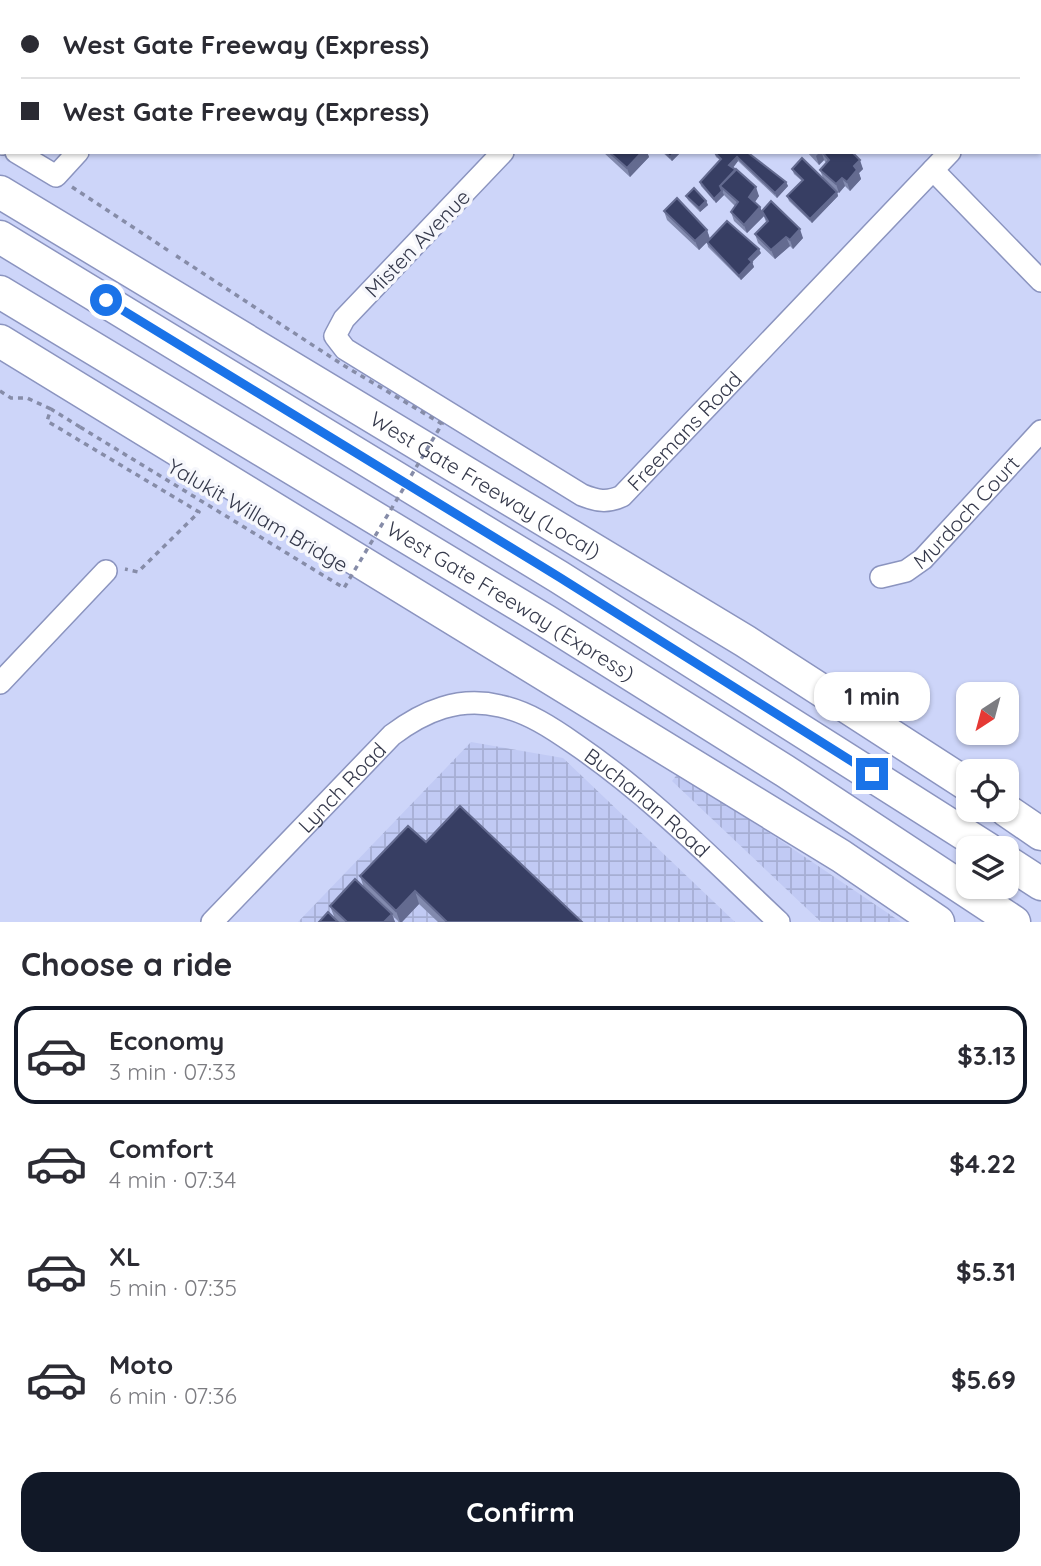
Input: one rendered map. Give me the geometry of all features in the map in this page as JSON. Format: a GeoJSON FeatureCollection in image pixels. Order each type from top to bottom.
{"type":"FeatureCollection","features":[{"type":"Feature","properties":{"kind":"highway"},"geometry":{"type":"LineString","coordinates":[[0,182],[75,236]]}},
{"type":"Feature","properties":{"kind":"highway","name":"West Gate Freeway (Local)"},"geometry":{"type":"LineString","coordinates":[[0,192],[734,634],[956,777]]}},
{"type":"Feature","properties":{"kind":"highway"},"geometry":{"type":"LineString","coordinates":[[0,237],[559,577],[967,836]]}},
{"type":"Feature","properties":{"kind":"highway","name":"West Gate Freeway (Express)"},"geometry":{"type":"LineString","coordinates":[[0,292],[546,621],[797,778],[1014,922]]}},
{"type":"Feature","properties":{"kind":"highway"},"geometry":{"type":"LineString","coordinates":[[0,341],[841,856],[938,922]]}},
{"type":"Feature","properties":{"kind":"highway"},"geometry":{"type":"LineString","coordinates":[[1019,819],[1041,834]]}},
{"type":"Feature","properties":{"kind":"highway"},"geometry":{"type":"LineString","coordinates":[[1019,870],[1041,884]]}},
{"type":"Feature","properties":{"kind":"street"},"geometry":{"type":"LineString","coordinates":[[19,154],[56,176],[76,154]]}},
{"type":"Feature","properties":{"kind":"street","name":"Misten Avenue"},"geometry":{"type":"LineString","coordinates":[[335,336],[344,319],[501,154]]}},
{"type":"Feature","properties":{"kind":"street","name":"Freemans Road"},"geometry":{"type":"LineString","coordinates":[[335,336],[345,349],[582,495],[597,501],[611,501],[622,496],[948,154]]}},
{"type":"Feature","properties":{"kind":"street"},"geometry":{"type":"LineString","coordinates":[[933,170],[1041,281]]}},
{"type":"Feature","properties":{"kind":"street","name":"Murdoch Court"},"geometry":{"type":"LineString","coordinates":[[881,578],[906,571],[923,559],[1041,431]]}},
{"type":"Feature","properties":{"kind":"street"},"geometry":{"type":"LineString","coordinates":[[0,682],[106,571]]}},
{"type":"Feature","properties":{"kind":"street","name":"Lynch Road"},"geometry":{"type":"LineString","coordinates":[[212,922],[392,735],[425,712],[444,706],[499,705]]}},
{"type":"Feature","properties":{"kind":"street","name":"Buchanan Road"},"geometry":{"type":"LineString","coordinates":[[499,705],[528,715],[554,730],[645,796],[779,922]]}},
{"type":"Feature","properties":{"kind":"path","name":"Yalukit Willam Bridge"},"geometry":{"type":"LineString","coordinates":[[51,409],[344,588],[442,424],[342,365],[56,176]]}},
{"type":"Feature","properties":{"kind":"path"},"geometry":{"type":"LineString","coordinates":[[0,391],[11,398],[27,398],[51,409],[47,421],[199,512],[138,572],[129,569],[106,571]]}},
{"type":"Feature","properties":{"kind":"shaded area"},"geometry":{"type":"Polygon","coordinates":[[[471,742],[563,758],[735,922],[298,922],[471,742]]]}},
{"type":"Feature","properties":{"kind":"shaded area"},"geometry":{"type":"Polygon","coordinates":[[[679,772],[901,922],[821,922],[672,781],[679,772]]]}},
{"type":"Feature","properties":{"kind":"building"},"geometry":{"type":"Polygon","coordinates":[[[611,154],[640,154],[627,168],[611,154]]]}},
{"type":"Feature","properties":{"kind":"building"},"geometry":{"type":"Polygon","coordinates":[[[716,154],[750,154],[786,182],[775,193],[737,157],[729,165],[736,170],[720,186],[722,191],[714,199],[700,182],[721,159],[716,154]]]}},
{"type":"Feature","properties":{"kind":"building"},"geometry":{"type":"Polygon","coordinates":[[[824,154],[854,154],[860,160],[854,166],[857,170],[847,182],[842,178],[836,184],[820,170],[829,160],[824,154]]]}},
{"type":"Feature","properties":{"kind":"building"},"geometry":{"type":"Polygon","coordinates":[[[802,158],[837,192],[810,219],[787,196],[803,180],[792,169],[802,158]]]}},
{"type":"Feature","properties":{"kind":"building"},"geometry":{"type":"Polygon","coordinates":[[[736,169],[756,187],[749,197],[760,207],[744,225],[731,212],[738,202],[720,186],[736,169]]]}},
{"type":"Feature","properties":{"kind":"building"},"geometry":{"type":"Polygon","coordinates":[[[694,188],[706,201],[699,208],[686,196],[694,188]]]}},
{"type":"Feature","properties":{"kind":"building"},"geometry":{"type":"Polygon","coordinates":[[[677,198],[707,230],[695,241],[664,211],[677,198]]]}},
{"type":"Feature","properties":{"kind":"building"},"geometry":{"type":"Polygon","coordinates":[[[771,201],[800,229],[790,240],[786,237],[771,250],[755,234],[768,221],[762,211],[771,201]]]}},
{"type":"Feature","properties":{"kind":"building"},"geometry":{"type":"Polygon","coordinates":[[[727,221],[759,249],[749,259],[752,262],[739,276],[707,242],[727,221]]]}},
{"type":"Feature","properties":{"kind":"building"},"geometry":{"type":"Polygon","coordinates":[[[460,806],[582,922],[447,922],[415,891],[396,911],[360,876],[408,826],[426,842],[460,806]]]}},
{"type":"Feature","properties":{"kind":"building"},"geometry":{"type":"Polygon","coordinates":[[[355,879],[392,914],[384,922],[347,922],[330,906],[355,879]]]}},
{"type":"Feature","properties":{"kind":"building"},"geometry":{"type":"Polygon","coordinates":[[[328,912],[338,922],[319,922],[328,912]]]}},
{"type":"Feature","properties":{"kind":"route"},"geometry":{"type":"LineString","coordinates":[[106,300],[451,510],[872,774]]}}]}
